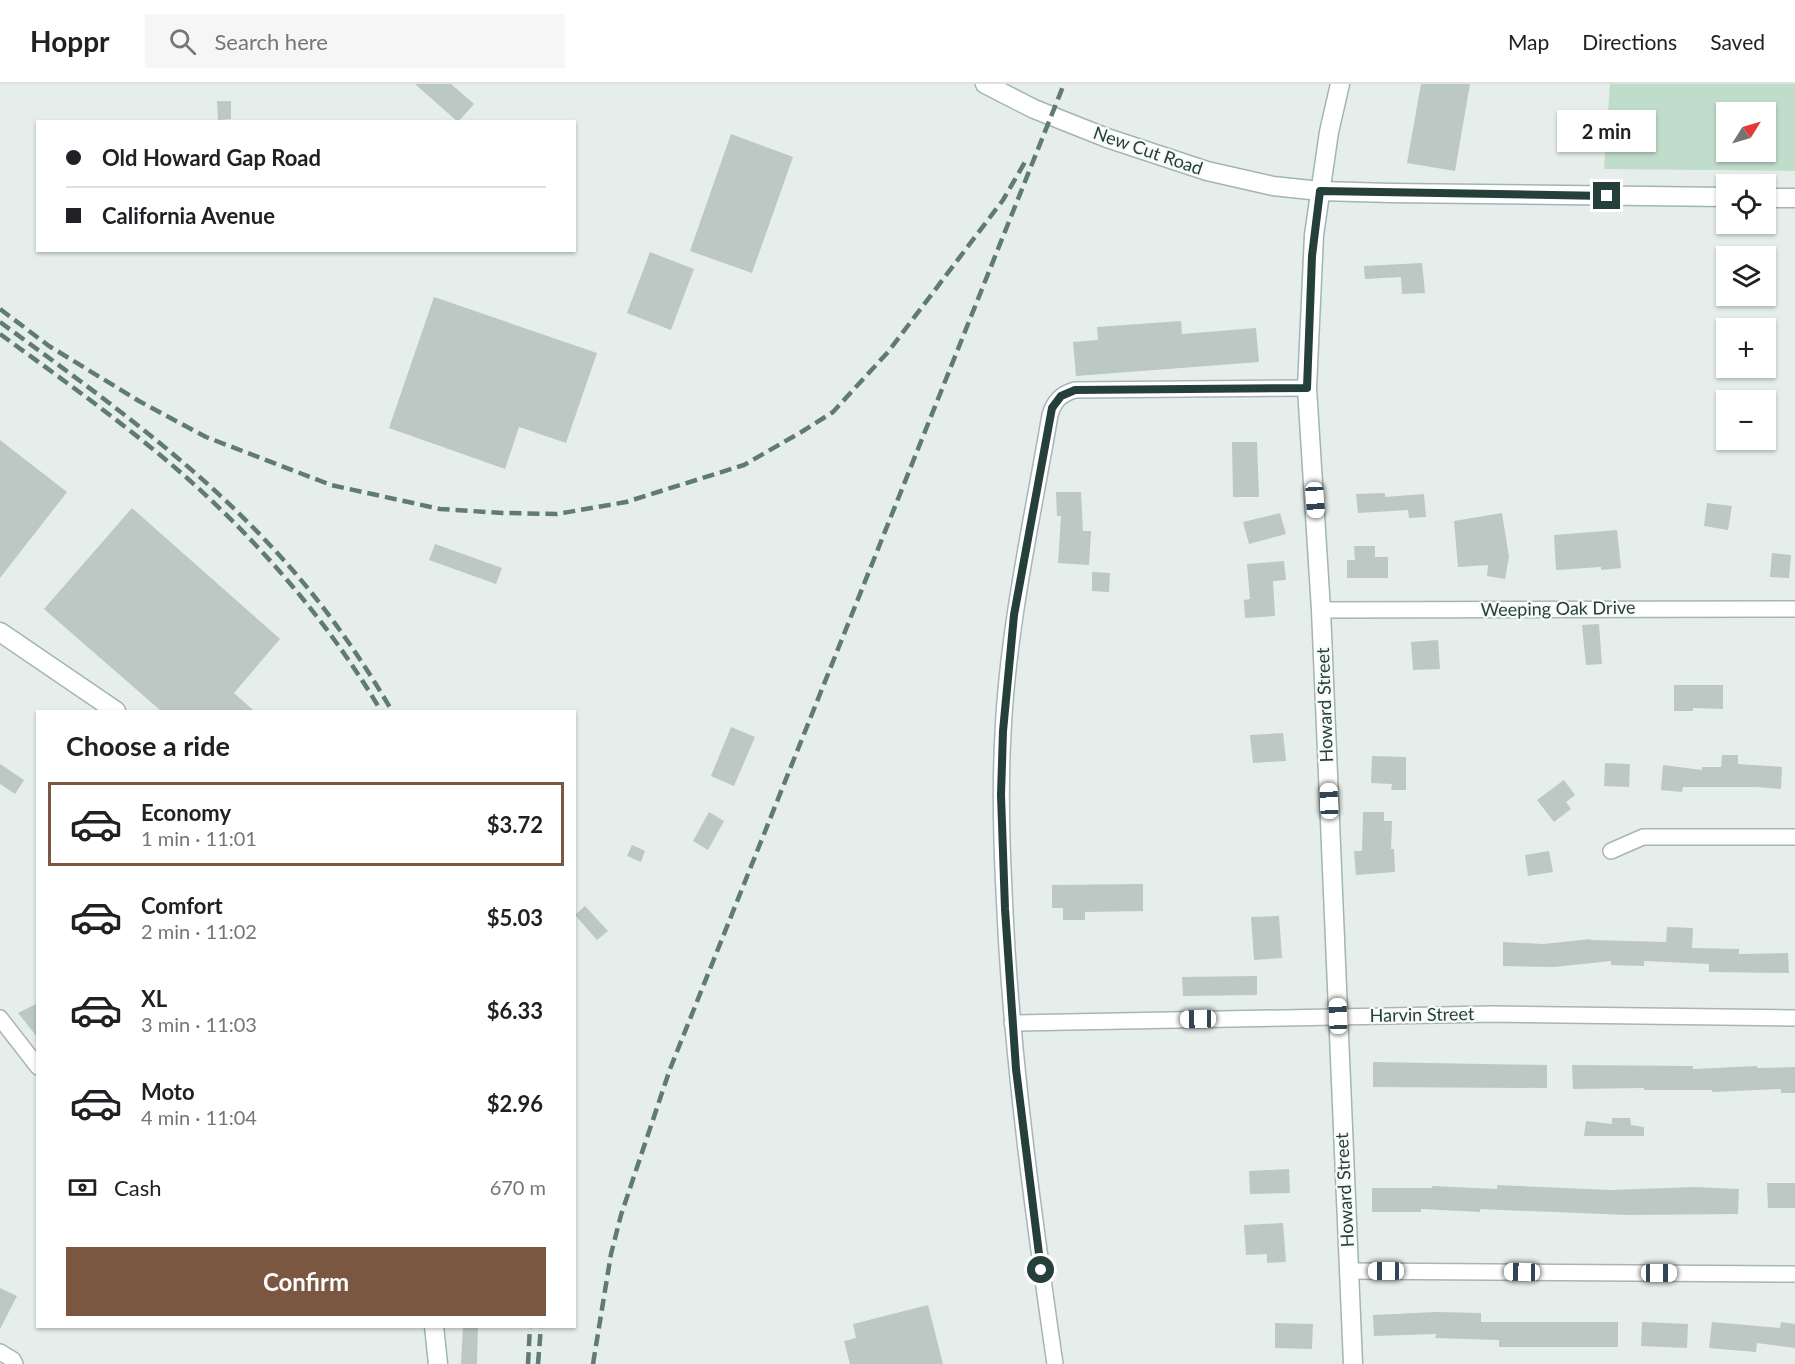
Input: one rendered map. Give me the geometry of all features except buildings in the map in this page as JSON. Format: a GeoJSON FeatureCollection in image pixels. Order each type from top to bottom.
{"type":"FeatureCollection","features":[{"type":"Feature","properties":{"kind":"street","name":"New Cut Road"},"geometry":{"type":"LineString","coordinates":[[985,84],[1034,109],[1107,138],[1207,171],[1273,186],[1320,191],[1716,197]]}},
{"type":"Feature","properties":{"kind":"street","name":"Howard Street"},"geometry":{"type":"LineString","coordinates":[[1340,84],[1333,109],[1312,256],[1307,388],[1321,610],[1353,1364]]}},
{"type":"Feature","properties":{"kind":"street"},"geometry":{"type":"LineString","coordinates":[[1776,198],[1795,198]]}},
{"type":"Feature","properties":{"kind":"street"},"geometry":{"type":"LineString","coordinates":[[1055,1364],[1033,1211],[1012,1023],[1001,795],[1003,731],[1010,650],[1017,597],[1052,408],[1061,396],[1075,390],[1307,388]]}},
{"type":"Feature","properties":{"kind":"street","name":"Weeping Oak Drive"},"geometry":{"type":"LineString","coordinates":[[1321,610],[1795,609]]}},
{"type":"Feature","properties":{"kind":"street"},"geometry":{"type":"LineString","coordinates":[[0,632],[115,710]]}},
{"type":"Feature","properties":{"kind":"street"},"geometry":{"type":"LineString","coordinates":[[1611,851],[1643,837],[1795,837]]}},
{"type":"Feature","properties":{"kind":"street","name":"Harvin Street"},"geometry":{"type":"LineString","coordinates":[[1012,1023],[1492,1014],[1795,1018]]}},
{"type":"Feature","properties":{"kind":"street"},"geometry":{"type":"LineString","coordinates":[[0,1018],[36,1064]]}},
{"type":"Feature","properties":{"kind":"street"},"geometry":{"type":"LineString","coordinates":[[1349,1271],[1795,1274]]}},
{"type":"Feature","properties":{"kind":"street"},"geometry":{"type":"LineString","coordinates":[[434,1328],[438,1364]]}},
{"type":"Feature","properties":{"kind":"street"},"geometry":{"type":"LineString","coordinates":[[0,1352],[13,1360],[15,1364]]}},
{"type":"Feature","properties":{"kind":"green space"},"geometry":{"type":"Polygon","coordinates":[[[1610,84],[1795,84],[1795,171],[1604,169],[1610,84]]]}},
{"type":"Feature","properties":{"kind":"railway"},"geometry":{"type":"LineString","coordinates":[[593,1364],[611,1254],[621,1215],[670,1069],[1064,84]]}},
{"type":"Feature","properties":{"kind":"railway"},"geometry":{"type":"LineString","coordinates":[[0,309],[49,346],[139,401],[206,437],[331,485],[440,509],[557,514],[626,502],[744,465],[833,412],[888,352],[1003,200],[1025,162]]}},
{"type":"Feature","properties":{"kind":"railway"},"geometry":{"type":"LineString","coordinates":[[0,322],[146,432],[215,491],[248,523],[296,574],[326,611],[354,650],[391,710]]}},
{"type":"Feature","properties":{"kind":"railway"},"geometry":{"type":"LineString","coordinates":[[0,334],[142,440],[187,478],[242,530],[317,617],[340,647],[380,710]]}},
{"type":"Feature","properties":{"kind":"railway"},"geometry":{"type":"LineString","coordinates":[[528,1364],[530,1328]]}},
{"type":"Feature","properties":{"kind":"railway"},"geometry":{"type":"LineString","coordinates":[[538,1364],[541,1328]]}},
{"type":"Feature","properties":{"kind":"route"},"geometry":{"type":"LineString","coordinates":[[1041,1270],[1012,1023],[1001,795],[1003,731],[1014,615],[1052,408],[1061,396],[1075,390],[1307,388],[1312,256],[1320,191],[1607,196]]}}]}
